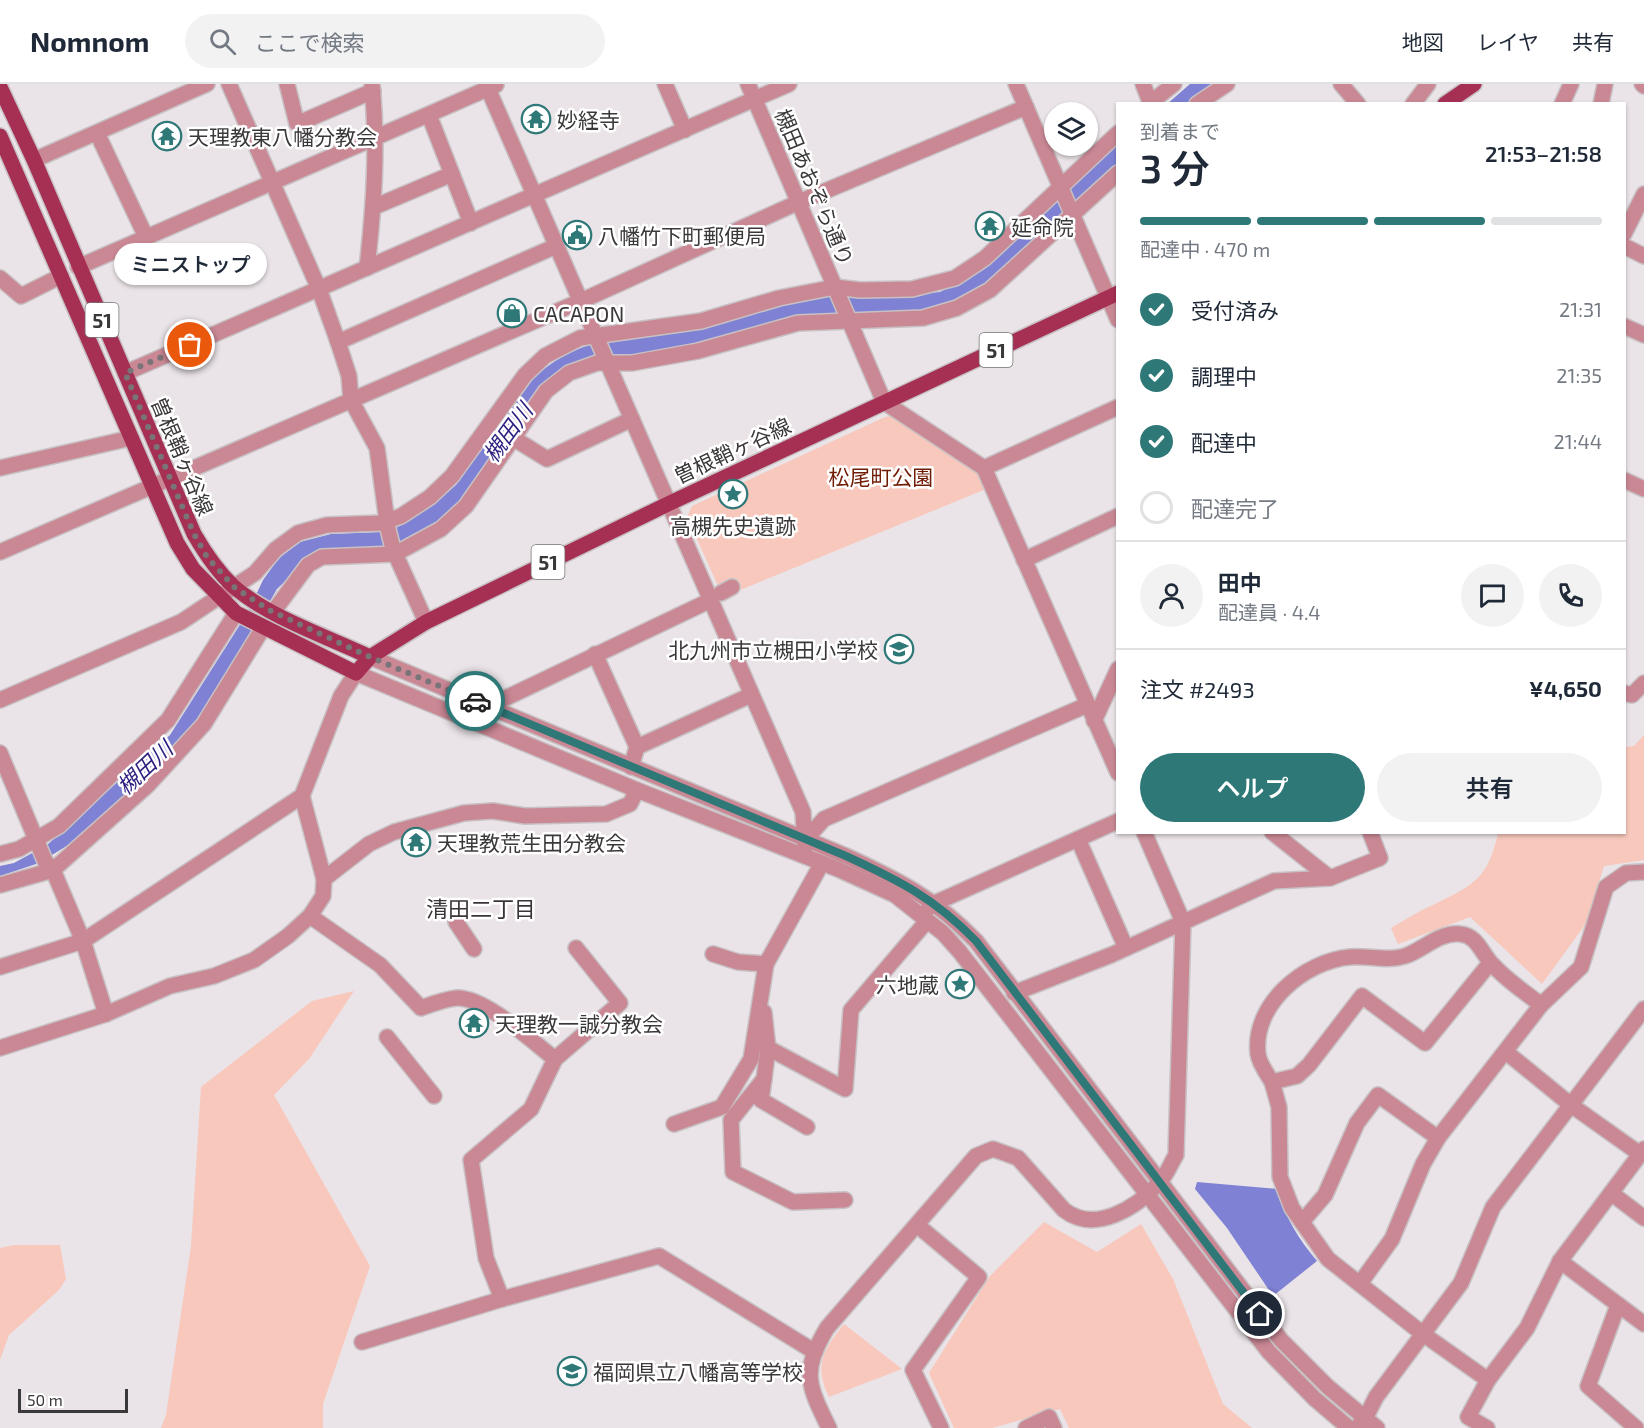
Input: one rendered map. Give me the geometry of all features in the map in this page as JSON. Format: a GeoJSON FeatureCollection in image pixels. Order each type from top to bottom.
{"type":"FeatureCollection","features":[{"type":"Feature","properties":{"kind":"main road"},"geometry":{"type":"LineString","coordinates":[[1448,102],[1471,86]]}},
{"type":"Feature","properties":{"kind":"main road","name":"曽根鞘ヶ谷線"},"geometry":{"type":"LineString","coordinates":[[0,87],[34,160],[194,534],[207,557],[234,587],[271,611]]}},
{"type":"Feature","properties":{"kind":"main road","name":"曽根鞘ヶ谷線"},"geometry":{"type":"LineString","coordinates":[[0,136],[177,543],[193,569],[236,613]]}},
{"type":"Feature","properties":{"kind":"main road","name":"曽根鞘ヶ谷線"},"geometry":{"type":"LineString","coordinates":[[356,673],[370,657],[426,622],[670,503],[1113,295]]}},
{"type":"Feature","properties":{"kind":"main road","name":"51"},"geometry":{"type":"LineString","coordinates":[[271,611],[370,657]]}},
{"type":"Feature","properties":{"kind":"main road","name":"51"},"geometry":{"type":"LineString","coordinates":[[236,613],[356,673]]}},
{"type":"Feature","properties":{"kind":"street"},"geometry":{"type":"LineString","coordinates":[[34,160],[207,84]]}},
{"type":"Feature","properties":{"kind":"street"},"geometry":{"type":"LineString","coordinates":[[229,84],[319,289],[349,376],[351,400],[377,448],[387,525],[394,552],[426,622]]}},
{"type":"Feature","properties":{"kind":"street"},"geometry":{"type":"LineString","coordinates":[[287,84],[297,124],[372,88],[377,138],[374,207],[367,268]]}},
{"type":"Feature","properties":{"kind":"street"},"geometry":{"type":"LineString","coordinates":[[665,84],[685,130]]}},
{"type":"Feature","properties":{"kind":"street","name":"槻田あおぞら通り"},"geometry":{"type":"LineString","coordinates":[[748,84],[847,316]]}},
{"type":"Feature","properties":{"kind":"street","name":"槻田あおぞら通り"},"geometry":{"type":"LineString","coordinates":[[125,373],[789,84]]}},
{"type":"Feature","properties":{"kind":"street"},"geometry":{"type":"LineString","coordinates":[[1016,84],[1072,213],[1113,295],[1116,310]]}},
{"type":"Feature","properties":{"kind":"street"},"geometry":{"type":"LineString","coordinates":[[1143,84],[1149,102]]}},
{"type":"Feature","properties":{"kind":"street"},"geometry":{"type":"LineString","coordinates":[[1150,102],[1174,84]]}},
{"type":"Feature","properties":{"kind":"street"},"geometry":{"type":"LineString","coordinates":[[1200,102],[1227,84]]}},
{"type":"Feature","properties":{"kind":"street"},"geometry":{"type":"LineString","coordinates":[[1341,84],[1356,102]]}},
{"type":"Feature","properties":{"kind":"street"},"geometry":{"type":"LineString","coordinates":[[1414,102],[1428,84]]}},
{"type":"Feature","properties":{"kind":"street"},"geometry":{"type":"LineString","coordinates":[[1563,102],[1571,84]]}},
{"type":"Feature","properties":{"kind":"street"},"geometry":{"type":"LineString","coordinates":[[1600,102],[1605,84]]}},
{"type":"Feature","properties":{"kind":"street"},"geometry":{"type":"LineString","coordinates":[[78,267],[377,138],[491,85],[556,246],[670,503],[721,593],[751,695],[803,812],[804,856]]}},
{"type":"Feature","properties":{"kind":"street"},"geometry":{"type":"LineString","coordinates":[[0,552],[171,476],[581,301],[799,202],[1026,107]]}},
{"type":"Feature","properties":{"kind":"street"},"geometry":{"type":"LineString","coordinates":[[429,115],[471,223]]}},
{"type":"Feature","properties":{"kind":"street"},"geometry":{"type":"LineString","coordinates":[[97,133],[146,237]]}},
{"type":"Feature","properties":{"kind":"street"},"geometry":{"type":"LineString","coordinates":[[0,700],[181,622],[255,573],[276,549],[298,533],[327,525],[387,525],[430,497],[452,476],[525,375],[545,356],[580,338],[598,338],[701,321],[779,298],[837,290],[912,289],[955,278],[986,258],[1116,135]]}},
{"type":"Feature","properties":{"kind":"street"},"geometry":{"type":"LineString","coordinates":[[374,207],[452,174]]}},
{"type":"Feature","properties":{"kind":"street"},"geometry":{"type":"LineString","coordinates":[[271,611],[308,565],[322,557],[394,552],[441,529],[466,506],[546,391],[569,373],[606,361],[632,363],[698,351],[798,323],[847,316],[923,318],[957,308],[990,290],[1116,175]]}},
{"type":"Feature","properties":{"kind":"street"},"geometry":{"type":"LineString","coordinates":[[1626,230],[1644,194]]}},
{"type":"Feature","properties":{"kind":"street"},"geometry":{"type":"LineString","coordinates":[[338,342],[556,246]]}},
{"type":"Feature","properties":{"kind":"street"},"geometry":{"type":"LineString","coordinates":[[1626,247],[1644,256]]}},
{"type":"Feature","properties":{"kind":"street"},"geometry":{"type":"LineString","coordinates":[[0,278],[21,296],[61,276]]}},
{"type":"Feature","properties":{"kind":"street"},"geometry":{"type":"LineString","coordinates":[[847,316],[884,402],[984,468],[1116,768]]}},
{"type":"Feature","properties":{"kind":"street"},"geometry":{"type":"LineString","coordinates":[[1626,327],[1644,335]]}},
{"type":"Feature","properties":{"kind":"street"},"geometry":{"type":"LineString","coordinates":[[984,468],[1116,408]]}},
{"type":"Feature","properties":{"kind":"street"},"geometry":{"type":"LineString","coordinates":[[513,438],[547,459],[632,419]]}},
{"type":"Feature","properties":{"kind":"street"},"geometry":{"type":"LineString","coordinates":[[0,468],[131,438]]}},
{"type":"Feature","properties":{"kind":"street"},"geometry":{"type":"LineString","coordinates":[[1024,560],[1116,517]]}},
{"type":"Feature","properties":{"kind":"street"},"geometry":{"type":"LineString","coordinates":[[489,706],[721,593]]}},
{"type":"Feature","properties":{"kind":"street"},"geometry":{"type":"LineString","coordinates":[[0,854],[38,841],[59,826],[168,720],[236,613]]}},
{"type":"Feature","properties":{"kind":"street"},"geometry":{"type":"LineString","coordinates":[[0,885],[49,865],[148,785],[204,724],[261,627]]}},
{"type":"Feature","properties":{"kind":"street"},"geometry":{"type":"LineString","coordinates":[[595,654],[637,747],[631,767]]}},
{"type":"Feature","properties":{"kind":"street"},"geometry":{"type":"LineString","coordinates":[[370,657],[902,882],[935,903],[976,941],[1281,1340],[1366,1425],[1376,1397],[1461,1283],[1493,1208],[1644,1009]]}},
{"type":"Feature","properties":{"kind":"street"},"geometry":{"type":"LineString","coordinates":[[0,967],[83,940],[302,796],[341,696],[356,673],[895,895],[943,933],[960,952],[1269,1352],[1315,1399],[1349,1428]]}},
{"type":"Feature","properties":{"kind":"street"},"geometry":{"type":"LineString","coordinates":[[1094,720],[1116,673]]}},
{"type":"Feature","properties":{"kind":"street"},"geometry":{"type":"LineString","coordinates":[[1626,694],[1632,695],[1644,683]]}},
{"type":"Feature","properties":{"kind":"street"},"geometry":{"type":"LineString","coordinates":[[637,747],[751,695]]}},
{"type":"Feature","properties":{"kind":"street"},"geometry":{"type":"LineString","coordinates":[[805,840],[824,819],[1087,705]]}},
{"type":"Feature","properties":{"kind":"street"},"geometry":{"type":"LineString","coordinates":[[0,753],[83,940],[106,1014]]}},
{"type":"Feature","properties":{"kind":"street"},"geometry":{"type":"LineString","coordinates":[[324,879],[369,844],[412,827],[464,813],[483,811],[525,816],[606,814],[630,804],[637,790]]}},
{"type":"Feature","properties":{"kind":"street"},"geometry":{"type":"LineString","coordinates":[[0,1048],[106,1014],[170,987],[214,976],[254,960],[288,936],[310,916],[323,896],[324,879],[302,796]]}},
{"type":"Feature","properties":{"kind":"street"},"geometry":{"type":"LineString","coordinates":[[768,1048],[845,1089],[850,1010],[935,903],[1116,822]]}},
{"type":"Feature","properties":{"kind":"street"},"geometry":{"type":"LineString","coordinates":[[829,1428],[811,1392],[809,1377],[815,1352],[827,1328],[976,1156],[993,1149],[1018,1158],[1072,1217],[1088,1220],[1111,1218],[1146,1194],[1161,1182],[1176,1155],[1183,922],[1145,834]]}},
{"type":"Feature","properties":{"kind":"street"},"geometry":{"type":"LineString","coordinates":[[1275,834],[1330,878]]}},
{"type":"Feature","properties":{"kind":"street"},"geometry":{"type":"LineString","coordinates":[[1014,993],[1126,948],[1274,881],[1330,878],[1380,858],[1371,834]]}},
{"type":"Feature","properties":{"kind":"street"},"geometry":{"type":"LineString","coordinates":[[1078,839],[1126,948]]}},
{"type":"Feature","properties":{"kind":"street"},"geometry":{"type":"LineString","coordinates":[[674,1124],[722,1107],[751,1059],[766,964],[822,863]]}},
{"type":"Feature","properties":{"kind":"street"},"geometry":{"type":"LineString","coordinates":[[1361,1282],[1392,1239],[1423,1164],[1438,1138],[1541,1005],[1581,967],[1606,887],[1626,873],[1644,872]]}},
{"type":"Feature","properties":{"kind":"street"},"geometry":{"type":"LineString","coordinates":[[310,916],[380,965],[420,1008],[457,998],[472,1000],[555,1059]]}},
{"type":"Feature","properties":{"kind":"street"},"geometry":{"type":"LineString","coordinates":[[456,922],[474,949]]}},
{"type":"Feature","properties":{"kind":"street"},"geometry":{"type":"LineString","coordinates":[[1488,1380],[1423,1334],[1361,1282],[1328,1258],[1292,1208],[1280,1177],[1279,1107],[1272,1082],[1258,1057],[1257,1040],[1271,1005],[1284,989],[1315,965],[1352,957],[1373,959],[1404,957],[1444,936],[1461,933],[1484,950],[1490,963],[1541,1005]]}},
{"type":"Feature","properties":{"kind":"street"},"geometry":{"type":"LineString","coordinates":[[502,1299],[486,1258],[471,1160],[531,1109],[555,1059],[620,1003],[576,948]]}},
{"type":"Feature","properties":{"kind":"street"},"geometry":{"type":"LineString","coordinates":[[713,954],[738,962],[766,964]]}},
{"type":"Feature","properties":{"kind":"street"},"geometry":{"type":"LineString","coordinates":[[1272,1082],[1297,1076],[1309,1065],[1362,996],[1425,1043],[1490,963]]}},
{"type":"Feature","properties":{"kind":"street"},"geometry":{"type":"LineString","coordinates":[[762,988],[768,1048],[760,1100],[807,1127]]}},
{"type":"Feature","properties":{"kind":"street"},"geometry":{"type":"LineString","coordinates":[[387,1037],[434,1096]]}},
{"type":"Feature","properties":{"kind":"street"},"geometry":{"type":"LineString","coordinates":[[1487,1428],[1468,1417],[1488,1380],[1527,1328],[1560,1261],[1642,1151],[1571,1105],[1506,1052]]}},
{"type":"Feature","properties":{"kind":"street"},"geometry":{"type":"LineString","coordinates":[[764,1079],[731,1120],[733,1172],[793,1202],[845,1200]]}},
{"type":"Feature","properties":{"kind":"street"},"geometry":{"type":"LineString","coordinates":[[1302,1222],[1325,1195],[1357,1122],[1378,1095],[1438,1138]]}},
{"type":"Feature","properties":{"kind":"street"},"geometry":{"type":"LineString","coordinates":[[1611,1193],[1644,1218]]}},
{"type":"Feature","properties":{"kind":"street"},"geometry":{"type":"LineString","coordinates":[[917,1225],[979,1277],[913,1370],[941,1428]]}},
{"type":"Feature","properties":{"kind":"street"},"geometry":{"type":"LineString","coordinates":[[362,1342],[502,1299],[658,1256],[815,1352]]}},
{"type":"Feature","properties":{"kind":"street"},"geometry":{"type":"LineString","coordinates":[[1560,1261],[1644,1324]]}},
{"type":"Feature","properties":{"kind":"street"},"geometry":{"type":"LineString","coordinates":[[1618,1305],[1587,1386],[1636,1428]]}},
{"type":"Feature","properties":{"kind":"street"},"geometry":{"type":"LineString","coordinates":[[1026,1428],[1049,1417],[1054,1428]]}},
{"type":"Feature","properties":{"kind":"green space","name":"松尾町公園"},"geometry":{"type":"Polygon","coordinates":[[[891,416],[980,475],[986,489],[723,597],[687,517],[692,506],[891,416]]]}},
{"type":"Feature","properties":{"kind":"green space"},"geometry":{"type":"Polygon","coordinates":[[[1644,735],[1644,860],[1604,866],[1587,922],[1542,984],[1470,917],[1398,944],[1391,928],[1471,884],[1490,860],[1498,834],[1626,834],[1626,747],[1634,746],[1644,735]]]}},
{"type":"Feature","properties":{"kind":"green space"},"geometry":{"type":"Polygon","coordinates":[[[354,991],[309,1059],[274,1095],[370,1266],[323,1404],[323,1428],[161,1428],[166,1415],[191,1246],[201,1087],[312,1001],[354,991]]]}},
{"type":"Feature","properties":{"kind":"green space"},"geometry":{"type":"Polygon","coordinates":[[[1044,1222],[1097,1252],[1141,1224],[1173,1279],[1223,1404],[1252,1428],[1069,1428],[1060,1409],[992,1428],[954,1428],[929,1373],[990,1276],[1044,1222]]]}},
{"type":"Feature","properties":{"kind":"green space"},"geometry":{"type":"Polygon","coordinates":[[[14,1245],[60,1245],[66,1279],[59,1290],[9,1335],[0,1360],[0,1248],[14,1245]]]}},
{"type":"Feature","properties":{"kind":"green space"},"geometry":{"type":"Polygon","coordinates":[[[844,1324],[902,1369],[829,1397],[824,1386],[821,1366],[826,1350],[844,1324]]]}},
{"type":"Feature","properties":{"kind":"water"},"geometry":{"type":"Polygon","coordinates":[[[1190,84],[1217,84],[1192,102],[1169,102],[1190,84]]]}},
{"type":"Feature","properties":{"kind":"water","name":"槻田川"},"geometry":{"type":"Polygon","coordinates":[[[1116,145],[1116,167],[983,289],[934,310],[872,315],[821,314],[703,344],[572,367],[450,515],[404,544],[302,565],[277,589],[214,698],[190,732],[141,782],[73,842],[39,863],[0,876],[0,866],[14,863],[47,845],[170,735],[248,612],[263,580],[279,558],[300,542],[331,534],[381,532],[396,528],[430,507],[456,485],[533,379],[551,364],[586,346],[825,294],[881,297],[940,292],[983,270],[1116,145]]]}},
{"type":"Feature","properties":{"kind":"water"},"geometry":{"type":"Polygon","coordinates":[[[1197,1182],[1278,1189],[1293,1227],[1317,1261],[1273,1296],[1227,1228],[1195,1189],[1197,1182]]]}},
{"type":"Feature","properties":{"kind":"way so far"},"geometry":{"type":"LineString","coordinates":[[190,345],[125,373],[194,534],[207,557],[234,587],[269,610],[370,657],[475,701]]}},
{"type":"Feature","properties":{"kind":"place","name":"妙経寺"},"geometry":{"type":"Point","coordinates":[536,119]}},
{"type":"Feature","properties":{"kind":"place","name":"天理教東八幡分教会"},"geometry":{"type":"Point","coordinates":[167,136]}},
{"type":"Feature","properties":{"kind":"place","name":"延命院"},"geometry":{"type":"Point","coordinates":[990,226]}},
{"type":"Feature","properties":{"kind":"place","name":"八幡竹下町郵便局"},"geometry":{"type":"Point","coordinates":[577,235]}},
{"type":"Feature","properties":{"kind":"place","name":"CACAPON"},"geometry":{"type":"Point","coordinates":[512,313]}},
{"type":"Feature","properties":{"kind":"place","name":"ミニストップ"},"geometry":{"type":"Point","coordinates":[190,345]}},
{"type":"Feature","properties":{"kind":"place","name":"高槻先史遺跡"},"geometry":{"type":"Point","coordinates":[733,494]}},
{"type":"Feature","properties":{"kind":"place","name":"北九州市立槻田小学校"},"geometry":{"type":"Point","coordinates":[899,649]}},
{"type":"Feature","properties":{"kind":"place","name":"天理教荒生田分教会"},"geometry":{"type":"Point","coordinates":[416,842]}},
{"type":"Feature","properties":{"kind":"place","name":"六地蔵"},"geometry":{"type":"Point","coordinates":[960,984]}},
{"type":"Feature","properties":{"kind":"place","name":"天理教一誠分教会"},"geometry":{"type":"Point","coordinates":[474,1023]}},
{"type":"Feature","properties":{"kind":"place","name":"福岡県立八幡高等学校"},"geometry":{"type":"Point","coordinates":[572,1371]}},
{"type":"Feature","properties":{"kind":"district","name":"清田二丁目"},"geometry":{"type":"Point","coordinates":[481,908]}},
{"type":"Feature","properties":{"kind":"route"},"geometry":{"type":"LineString","coordinates":[[475,701],[652,777],[846,856],[902,882],[935,903],[976,941],[1260,1314]]}}]}
